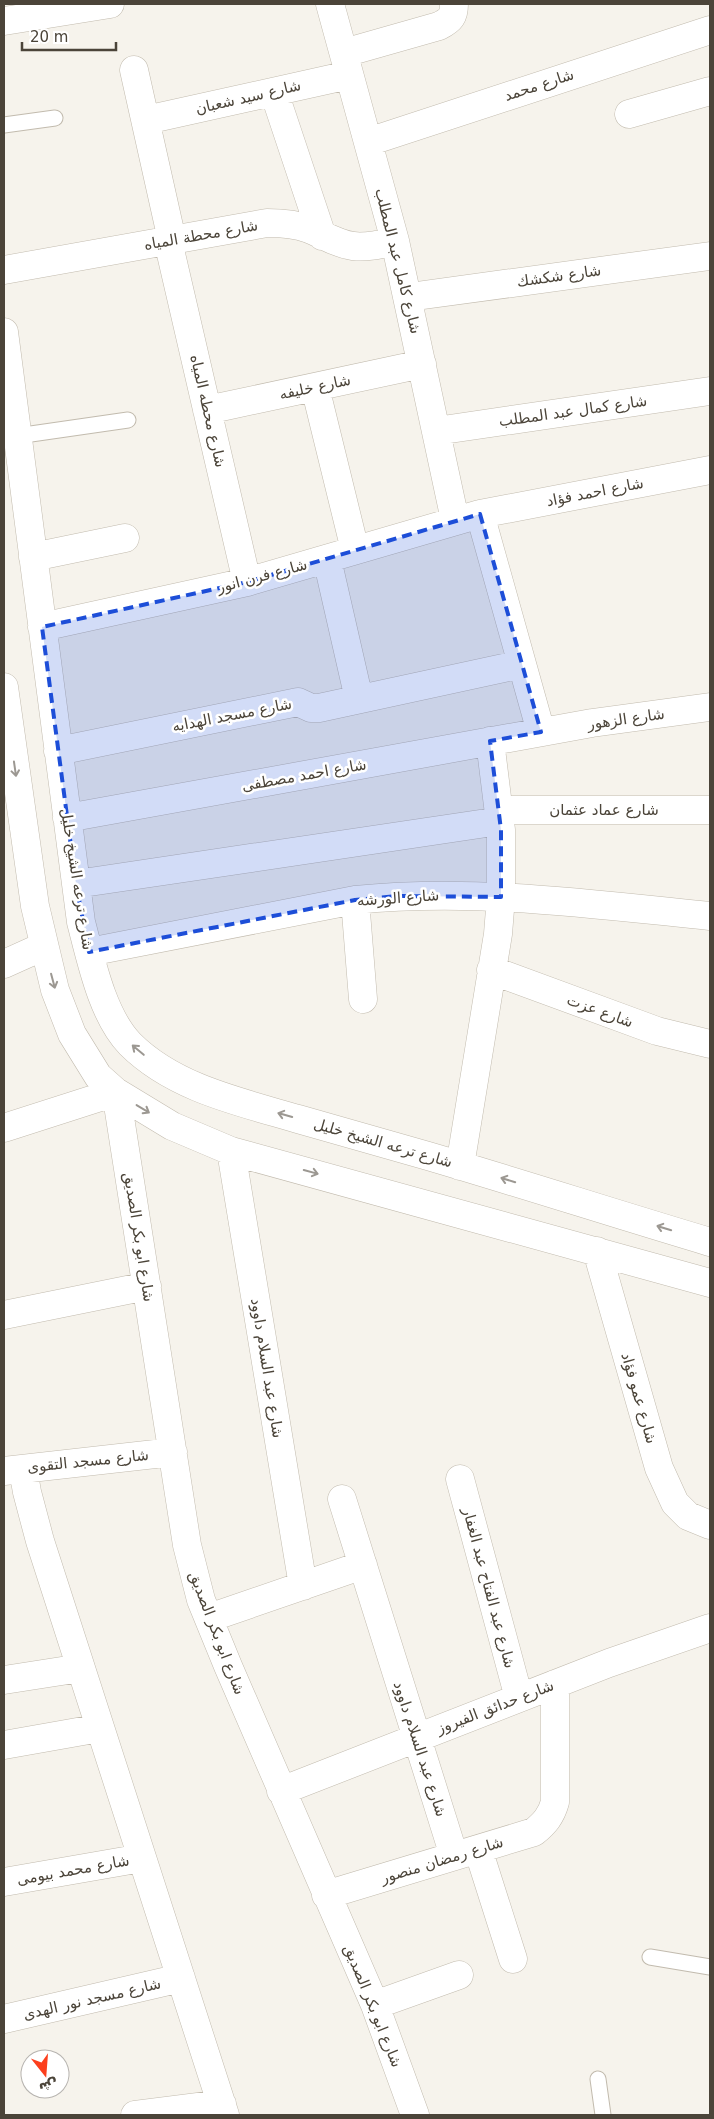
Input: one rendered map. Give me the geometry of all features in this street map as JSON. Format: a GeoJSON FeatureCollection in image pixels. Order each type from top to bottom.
{"type":"FeatureCollection","features":[{"type":"Feature","properties":{"kind":"street"},"geometry":{"type":"LineString","coordinates":[[4,21],[110,4]]}},
{"type":"Feature","properties":{"kind":"street","name":"شارع كامل عبد المطلب"},"geometry":{"type":"LineString","coordinates":[[330,4],[409,297],[436,430],[522,664],[541,732]]}},
{"type":"Feature","properties":{"kind":"street","name":"شارع سيد شعبان"},"geometry":{"type":"LineString","coordinates":[[146,120],[274,92],[439,26],[454,14],[454,4]]}},
{"type":"Feature","properties":{"kind":"street","name":"شارع محمد"},"geometry":{"type":"LineString","coordinates":[[368,142],[710,30]]}},
{"type":"Feature","properties":{"kind":"street","name":"شارع محطه المياه"},"geometry":{"type":"LineString","coordinates":[[134,70],[207,410],[247,582]]}},
{"type":"Feature","properties":{"kind":"street"},"geometry":{"type":"LineString","coordinates":[[629,114],[710,91]]}},
{"type":"Feature","properties":{"kind":"street"},"geometry":{"type":"LineString","coordinates":[[274,92],[322,236]]}},
{"type":"Feature","properties":{"kind":"street","name":"شارع محطة المياه"},"geometry":{"type":"LineString","coordinates":[[4,270],[267,224],[296,226],[352,246],[370,246],[395,242]]}},
{"type":"Feature","properties":{"kind":"street","name":"شارع شكشك"},"geometry":{"type":"LineString","coordinates":[[409,297],[710,256]]}},
{"type":"Feature","properties":{"kind":"street","name":"شارع ترعه الشيخ خليل"},"geometry":{"type":"LineString","coordinates":[[4,332],[81,922],[95,975],[110,1013],[129,1043],[157,1066],[186,1081],[237,1101],[710,1242]]}},
{"type":"Feature","properties":{"kind":"street","name":"شارع خليفه"},"geometry":{"type":"LineString","coordinates":[[207,410],[422,364]]}},
{"type":"Feature","properties":{"kind":"street"},"geometry":{"type":"LineString","coordinates":[[315,387],[355,550]]}},
{"type":"Feature","properties":{"kind":"street","name":"شارع كمال عبد المطلب"},"geometry":{"type":"LineString","coordinates":[[436,430],[710,391]]}},
{"type":"Feature","properties":{"kind":"street","name":"شارع احمد فؤاد"},"geometry":{"type":"LineString","coordinates":[[468,517],[710,470]]}},
{"type":"Feature","properties":{"kind":"street","name":"شارع فرن انور"},"geometry":{"type":"LineString","coordinates":[[42,627],[247,582],[468,517]]}},
{"type":"Feature","properties":{"kind":"street"},"geometry":{"type":"LineString","coordinates":[[33,557],[125,538]]}},
{"type":"Feature","properties":{"kind":"street"},"geometry":{"type":"LineString","coordinates":[[328,559],[359,699]]}},
{"type":"Feature","properties":{"kind":"street","name":"شارع مسجد الهدايه"},"geometry":{"type":"LineString","coordinates":[[58,751],[290,703],[302,702],[315,709],[522,664]]}},
{"type":"Feature","properties":{"kind":"street"},"geometry":{"type":"LineString","coordinates":[[4,686],[12,796],[55,990],[72,1034],[98,1076],[116,1092],[172,1126],[231,1150],[710,1283]]}},
{"type":"Feature","properties":{"kind":"street","name":"شارع الزهور"},"geometry":{"type":"LineString","coordinates":[[541,732],[710,707]]}},
{"type":"Feature","properties":{"kind":"street","name":"شارع احمد مصطفى"},"geometry":{"type":"LineString","coordinates":[[67,818],[541,732]]}},
{"type":"Feature","properties":{"kind":"street"},"geometry":{"type":"LineString","coordinates":[[460,1166],[501,897],[502,863],[499,815],[490,741]]}},
{"type":"Feature","properties":{"kind":"street","name":"شارع عماد عثمان"},"geometry":{"type":"LineString","coordinates":[[76,884],[499,815],[710,810]]}},
{"type":"Feature","properties":{"kind":"street","name":"شارع الورشه"},"geometry":{"type":"LineString","coordinates":[[89,952],[355,900],[398,896],[501,897],[710,916]]}},
{"type":"Feature","properties":{"kind":"street"},"geometry":{"type":"LineString","coordinates":[[355,900],[363,999]]}},
{"type":"Feature","properties":{"kind":"street"},"geometry":{"type":"LineString","coordinates":[[4,964],[44,946]]}},
{"type":"Feature","properties":{"kind":"street","name":"شارع عزت"},"geometry":{"type":"LineString","coordinates":[[491,970],[657,1031],[710,1044]]}},
{"type":"Feature","properties":{"kind":"street"},"geometry":{"type":"LineString","coordinates":[[4,1128],[116,1092]]}},
{"type":"Feature","properties":{"kind":"street","name":"شارع ابو بكر الصديق"},"geometry":{"type":"LineString","coordinates":[[116,1092],[187,1545],[201,1600],[281,1791],[375,2005],[415,2115]]}},
{"type":"Feature","properties":{"kind":"street","name":"شارع عبد السلام داوود"},"geometry":{"type":"LineString","coordinates":[[231,1150],[303,1586]]}},
{"type":"Feature","properties":{"kind":"street","name":"شارع عمو فؤاد"},"geometry":{"type":"LineString","coordinates":[[597,1251],[659,1468],[675,1503],[688,1516],[710,1525]]}},
{"type":"Feature","properties":{"kind":"street"},"geometry":{"type":"LineString","coordinates":[[4,1314],[147,1286]]}},
{"type":"Feature","properties":{"kind":"street","name":"شارع مسجد التقوى"},"geometry":{"type":"LineString","coordinates":[[14,1470],[172,1452]]}},
{"type":"Feature","properties":{"kind":"street"},"geometry":{"type":"LineString","coordinates":[[14,1470],[33,1518],[223,2110],[135,2115]]}},
{"type":"Feature","properties":{"kind":"street","name":"شارع عبد الفتاح عبد الغفار"},"geometry":{"type":"LineString","coordinates":[[460,1479],[519,1698]]}},
{"type":"Feature","properties":{"kind":"street","name":"شارع عبد السلام داوود"},"geometry":{"type":"LineString","coordinates":[[342,1499],[417,1738],[513,1959]]}},
{"type":"Feature","properties":{"kind":"street"},"geometry":{"type":"LineString","coordinates":[[209,1618],[363,1565]]}},
{"type":"Feature","properties":{"kind":"street","name":"شارع حدائق الفيروز"},"geometry":{"type":"LineString","coordinates":[[281,1791],[555,1684],[710,1628]]}},
{"type":"Feature","properties":{"kind":"street"},"geometry":{"type":"LineString","coordinates":[[4,1680],[81,1668]]}},
{"type":"Feature","properties":{"kind":"street","name":"شارع رمضان منصور"},"geometry":{"type":"LineString","coordinates":[[326,1895],[534,1832],[544,1824],[551,1814],[555,1802],[555,1684]]}},
{"type":"Feature","properties":{"kind":"street"},"geometry":{"type":"LineString","coordinates":[[4,1745],[100,1728]]}},
{"type":"Feature","properties":{"kind":"street","name":"شارع محمد بيومى"},"geometry":{"type":"LineString","coordinates":[[4,1882],[142,1858]]}},
{"type":"Feature","properties":{"kind":"street"},"geometry":{"type":"LineString","coordinates":[[375,2005],[459,1975]]}},
{"type":"Feature","properties":{"kind":"street","name":"شارع مسجد نور الهدى"},"geometry":{"type":"LineString","coordinates":[[4,2019],[181,1978]]}},
{"type":"Feature","properties":{"kind":"lane"},"geometry":{"type":"LineString","coordinates":[[4,125],[55,118]]}},
{"type":"Feature","properties":{"kind":"lane"},"geometry":{"type":"LineString","coordinates":[[17,436],[128,420]]}},
{"type":"Feature","properties":{"kind":"lane"},"geometry":{"type":"LineString","coordinates":[[650,1957],[710,1967]]}},
{"type":"Feature","properties":{"kind":"lane"},"geometry":{"type":"LineString","coordinates":[[598,2079],[603,2115]]}},
{"type":"Feature","properties":{"kind":"highlighted area"},"geometry":{"type":"Polygon","coordinates":[[[480,514],[541,732],[490,741],[501,830],[501,897],[398,896],[355,900],[89,952],[76,884],[42,627],[247,582],[480,514]]]}}]}
